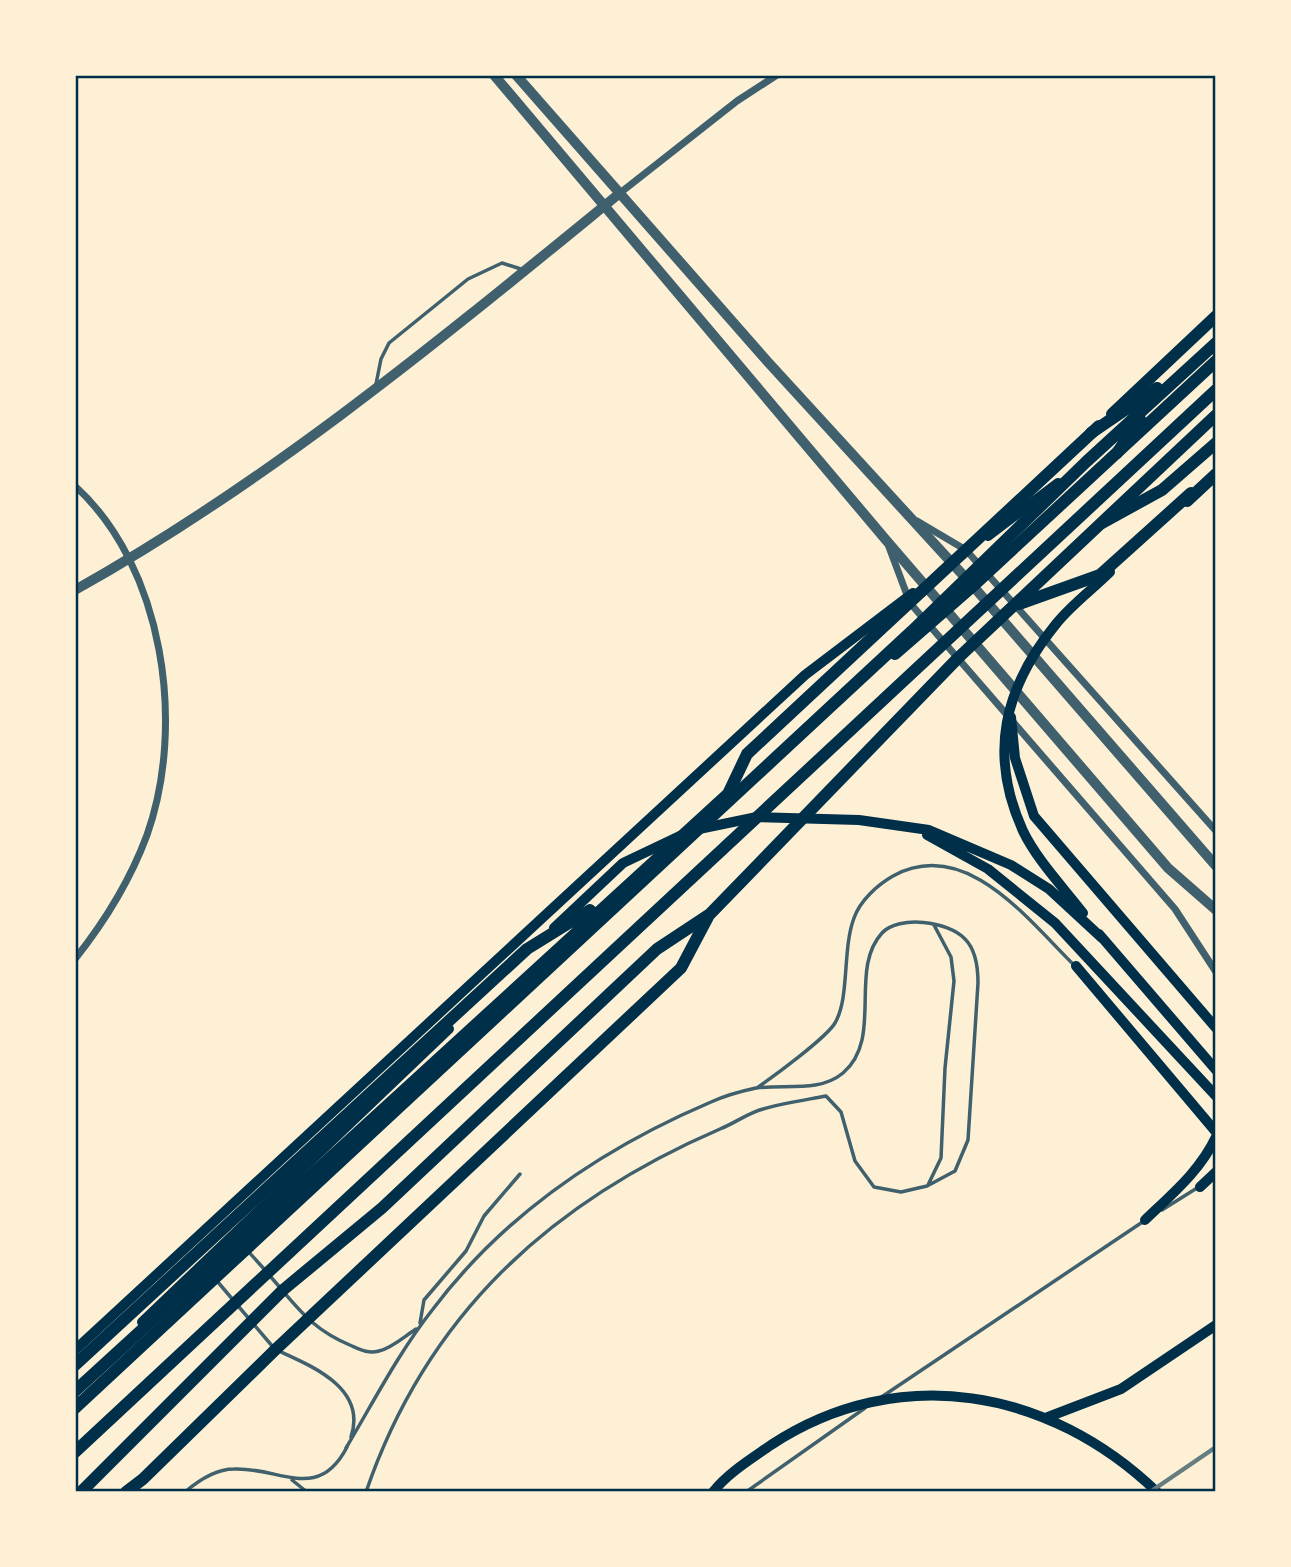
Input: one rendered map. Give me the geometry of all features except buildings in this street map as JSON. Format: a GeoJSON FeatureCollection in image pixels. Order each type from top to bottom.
{"type":"FeatureCollection","features":[{"type":"Feature","properties":{"kind":"main road"},"geometry":{"type":"LineString","coordinates":[[728,794],[747,754],[1216,316]]}},
{"type":"Feature","properties":{"kind":"main road"},"geometry":{"type":"LineString","coordinates":[[1117,453],[1167,381],[1216,332]]}},
{"type":"Feature","properties":{"kind":"main road"},"geometry":{"type":"LineString","coordinates":[[75,1408],[912,631],[1086,462],[1216,342]]}},
{"type":"Feature","properties":{"kind":"main road"},"geometry":{"type":"LineString","coordinates":[[75,1390],[614,895],[728,794],[930,625],[1216,361]]}},
{"type":"Feature","properties":{"kind":"main road"},"geometry":{"type":"LineString","coordinates":[[1091,433],[1167,381]]}},
{"type":"Feature","properties":{"kind":"main road"},"geometry":{"type":"LineString","coordinates":[[75,1452],[1216,390]]}},
{"type":"Feature","properties":{"kind":"main road"},"geometry":{"type":"LineString","coordinates":[[81,1492],[283,1290],[382,1208],[657,948],[710,914],[958,658],[1216,415]]}},
{"type":"Feature","properties":{"kind":"main road"},"geometry":{"type":"LineString","coordinates":[[1102,523],[1162,490],[1216,443]]}},
{"type":"Feature","properties":{"kind":"main road"},"geometry":{"type":"LineString","coordinates":[[75,1350],[805,674],[1086,462]]}},
{"type":"Feature","properties":{"kind":"main road"},"geometry":{"type":"LineString","coordinates":[[1015,606],[1100,575],[1216,473]]}},
{"type":"Feature","properties":{"kind":"main road"},"geometry":{"type":"LineString","coordinates":[[1216,473],[1057,622],[1025,668],[1003,736],[1006,787],[1024,834],[1102,938],[1216,1070]]}},
{"type":"Feature","properties":{"kind":"main road"},"geometry":{"type":"LineString","coordinates":[[1010,708],[1015,758],[1034,816],[1216,1028]]}},
{"type":"Feature","properties":{"kind":"main road"},"geometry":{"type":"LineString","coordinates":[[75,1390],[115,1347],[623,863],[671,838],[716,823],[757,817],[859,820],[929,830],[1011,865],[1049,888],[1102,938]]}},
{"type":"Feature","properties":{"kind":"main road"},"geometry":{"type":"LineString","coordinates":[[915,828],[988,869],[1055,923],[1216,1096]]}},
{"type":"Feature","properties":{"kind":"main road"},"geometry":{"type":"LineString","coordinates":[[75,1365],[527,948],[614,895]]}},
{"type":"Feature","properties":{"kind":"main road"},"geometry":{"type":"LineString","coordinates":[[126,1492],[144,1479],[275,1350],[681,968],[710,914]]}},
{"type":"Feature","properties":{"kind":"main road"},"geometry":{"type":"LineString","coordinates":[[1076,966],[1216,1135],[1206,1157],[1146,1220]]}},
{"type":"Feature","properties":{"kind":"main road"},"geometry":{"type":"LineString","coordinates":[[1200,1187],[1216,1175]]}},
{"type":"Feature","properties":{"kind":"main road"},"geometry":{"type":"LineString","coordinates":[[1048,1417],[1121,1389],[1216,1322]]}},
{"type":"Feature","properties":{"kind":"main road"},"geometry":{"type":"LineString","coordinates":[[712,1492],[748,1461],[788,1434],[830,1415],[864,1405],[934,1396],[1006,1404],[1048,1417],[1106,1447],[1157,1492]]}},
{"type":"Feature","properties":{"kind":"street"},"geometry":{"type":"LineString","coordinates":[[494,75],[886,540],[1168,868],[1216,910]]}},
{"type":"Feature","properties":{"kind":"street"},"geometry":{"type":"LineString","coordinates":[[516,75],[767,361],[1002,618],[1216,866]]}},
{"type":"Feature","properties":{"kind":"street"},"geometry":{"type":"LineString","coordinates":[[75,590],[155,545],[375,389],[737,101],[777,75]]}},
{"type":"Feature","properties":{"kind":"street"},"geometry":{"type":"LineString","coordinates":[[75,486],[110,529],[128,560],[155,629],[165,683],[166,737],[160,781],[148,832],[129,879],[104,923],[75,958]]}},
{"type":"Feature","properties":{"kind":"street"},"geometry":{"type":"LineString","coordinates":[[913,518],[967,551],[1216,831]]}},
{"type":"Feature","properties":{"kind":"street"},"geometry":{"type":"LineString","coordinates":[[886,540],[910,603],[1175,909],[1216,972]]}},
{"type":"Feature","properties":{"kind":"lane"},"geometry":{"type":"LineString","coordinates":[[375,389],[381,359],[389,343],[467,279],[502,263],[526,271]]}},
{"type":"Feature","properties":{"kind":"lane"},"geometry":{"type":"LineString","coordinates":[[756,1088],[793,1061],[835,1023],[844,985],[848,936],[855,915],[867,897],[883,882],[905,870],[935,866],[958,870],[979,878],[1000,893],[1076,966]]}},
{"type":"Feature","properties":{"kind":"lane"},"geometry":{"type":"LineString","coordinates":[[185,1492],[202,1478],[232,1469],[291,1479],[307,1480],[322,1476],[338,1463],[420,1326],[492,1243],[560,1185],[597,1161],[713,1101],[756,1088],[821,1085],[844,1072],[859,1051],[870,954],[883,932],[907,921],[933,923],[965,938],[978,965],[978,983],[968,1140],[956,1171],[927,1186],[901,1192],[874,1187],[855,1161],[841,1112],[826,1097],[761,1110],[682,1144],[611,1184],[565,1216],[532,1242],[482,1292],[432,1356],[411,1391],[386,1440],[366,1492]]}},
{"type":"Feature","properties":{"kind":"lane"},"geometry":{"type":"LineString","coordinates":[[927,1186],[941,1158],[945,1068],[954,981],[951,957],[933,923]]}},
{"type":"Feature","properties":{"kind":"lane"},"geometry":{"type":"LineString","coordinates":[[420,1326],[424,1300],[466,1251],[484,1216],[520,1174]]}},
{"type":"Feature","properties":{"kind":"lane"},"geometry":{"type":"LineString","coordinates":[[746,1492],[942,1354],[1200,1187]]}},
{"type":"Feature","properties":{"kind":"lane"},"geometry":{"type":"LineString","coordinates":[[239,1240],[307,1320],[326,1335],[363,1351],[377,1352],[420,1326]]}},
{"type":"Feature","properties":{"kind":"lane"},"geometry":{"type":"LineString","coordinates":[[207,1270],[254,1321],[275,1350],[338,1383],[349,1399],[352,1432],[346,1448]]}},
{"type":"Feature","properties":{"kind":"lane"},"geometry":{"type":"LineString","coordinates":[[291,1479],[307,1492]]}},
{"type":"Feature","properties":{"kind":"railway"},"geometry":{"type":"LineString","coordinates":[[1150,1492],[1216,1447]]}}]}
